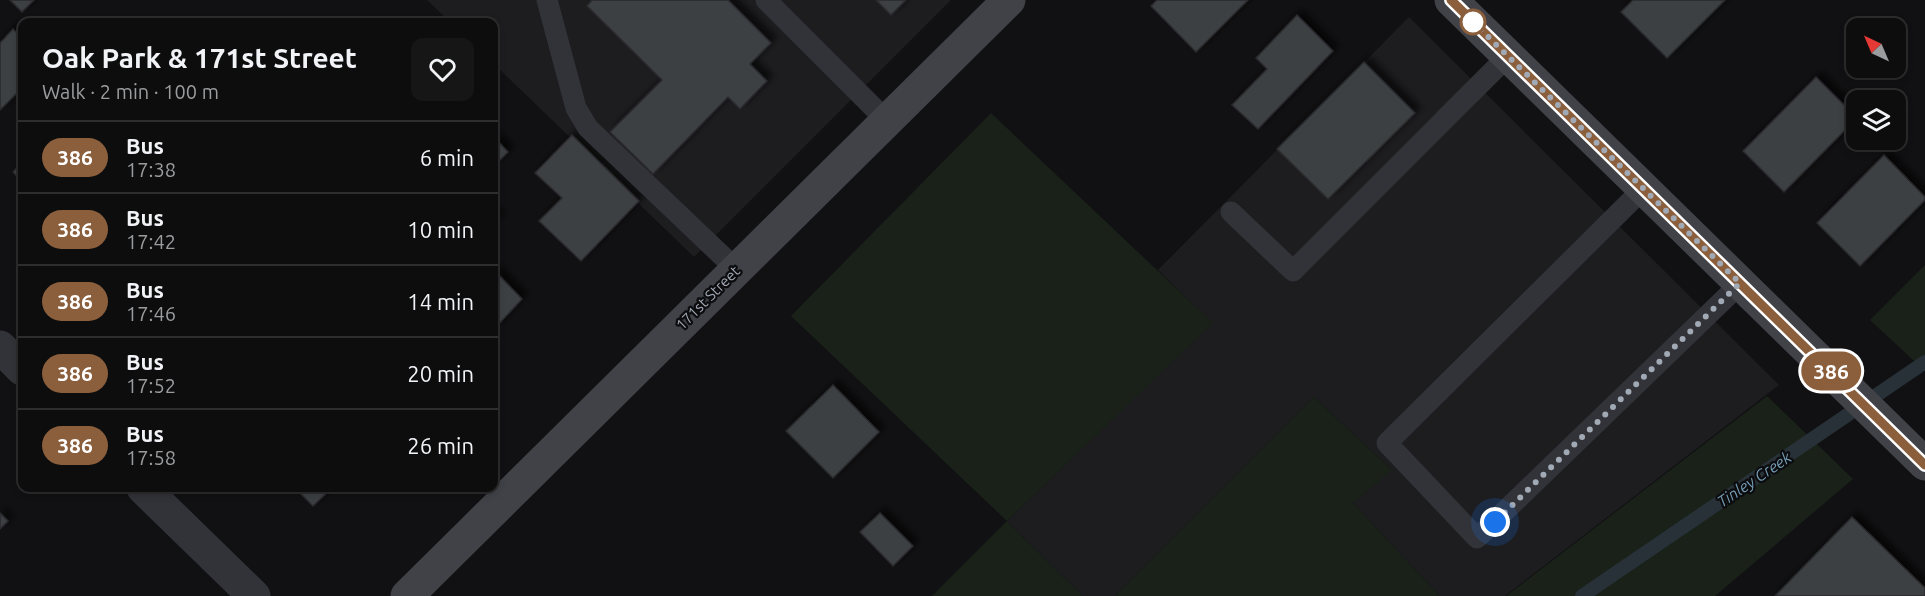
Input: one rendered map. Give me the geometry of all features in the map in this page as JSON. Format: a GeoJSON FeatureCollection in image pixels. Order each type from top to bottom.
{"type":"FeatureCollection","features":[{"type":"Feature","properties":{"kind":"street","name":"171st Street"},"geometry":{"type":"LineString","coordinates":[[407,596],[1009,0]]}},
{"type":"Feature","properties":{"kind":"street"},"geometry":{"type":"LineString","coordinates":[[1451,0],[1921,460]]}},
{"type":"Feature","properties":{"kind":"street"},"geometry":{"type":"LineString","coordinates":[[0,347],[18,365]]}},
{"type":"Feature","properties":{"kind":"street"},"geometry":{"type":"LineString","coordinates":[[147,492],[254,596]]}},
{"type":"Feature","properties":{"kind":"lane"},"geometry":{"type":"LineString","coordinates":[[547,0],[576,108],[588,128],[737,270]]}},
{"type":"Feature","properties":{"kind":"lane"},"geometry":{"type":"LineString","coordinates":[[766,0],[887,121]]}},
{"type":"Feature","properties":{"kind":"lane"},"geometry":{"type":"LineString","coordinates":[[1231,212],[1293,271],[1508,56]]}},
{"type":"Feature","properties":{"kind":"lane"},"geometry":{"type":"LineString","coordinates":[[1644,188],[1387,443],[1478,538],[1740,283]]}},
{"type":"Feature","properties":{"kind":"shaded area"},"geometry":{"type":"Polygon","coordinates":[[[427,0],[951,0],[694,257],[498,68],[498,18],[446,18],[427,0]]]}},
{"type":"Feature","properties":{"kind":"shaded area"},"geometry":{"type":"Polygon","coordinates":[[[1409,17],[1779,385],[1505,596],[1440,596],[1353,503],[1391,469],[1314,397],[1115,596],[1083,596],[1007,521],[1212,323],[1158,270],[1409,17]]]}},
{"type":"Feature","properties":{"kind":"shaded area"},"geometry":{"type":"Polygon","coordinates":[[[991,113],[1213,323],[1007,521],[791,316],[991,113]]]}},
{"type":"Feature","properties":{"kind":"shaded area"},"geometry":{"type":"Polygon","coordinates":[[[1925,265],[1925,371],[1870,320],[1925,265]]]}},
{"type":"Feature","properties":{"kind":"shaded area"},"geometry":{"type":"Polygon","coordinates":[[[1767,396],[1853,479],[1715,596],[1506,596],[1767,396]]]}},
{"type":"Feature","properties":{"kind":"shaded area"},"geometry":{"type":"Polygon","coordinates":[[[1314,397],[1392,470],[1353,503],[1440,596],[1115,596],[1314,397]]]}},
{"type":"Feature","properties":{"kind":"shaded area"},"geometry":{"type":"Polygon","coordinates":[[[1007,521],[1083,596],[932,596],[1007,521]]]}},
{"type":"Feature","properties":{"kind":"building"},"geometry":{"type":"Polygon","coordinates":[[[10,0],[34,0],[22,12],[10,0]]]}},
{"type":"Feature","properties":{"kind":"building"},"geometry":{"type":"Polygon","coordinates":[[[592,0],[728,0],[771,43],[750,64],[767,81],[740,109],[728,97],[653,174],[610,132],[662,80],[587,6],[592,0]]]}},
{"type":"Feature","properties":{"kind":"building"},"geometry":{"type":"Polygon","coordinates":[[[876,0],[906,0],[891,15],[876,0]]]}},
{"type":"Feature","properties":{"kind":"building"},"geometry":{"type":"Polygon","coordinates":[[[1157,0],[1248,0],[1196,52],[1151,6],[1157,0]]]}},
{"type":"Feature","properties":{"kind":"building"},"geometry":{"type":"Polygon","coordinates":[[[1633,0],[1725,0],[1667,58],[1621,12],[1633,0]]]}},
{"type":"Feature","properties":{"kind":"building"},"geometry":{"type":"Polygon","coordinates":[[[1297,15],[1333,51],[1258,129],[1232,105],[1267,69],[1256,58],[1297,15]]]}},
{"type":"Feature","properties":{"kind":"building"},"geometry":{"type":"Polygon","coordinates":[[[13,29],[18,34],[18,92],[0,110],[0,43],[13,29]]]}},
{"type":"Feature","properties":{"kind":"building"},"geometry":{"type":"Polygon","coordinates":[[[1364,62],[1415,113],[1328,199],[1277,149],[1364,62]]]}},
{"type":"Feature","properties":{"kind":"building"},"geometry":{"type":"Polygon","coordinates":[[[1816,77],[1846,107],[1846,129],[1784,192],[1743,151],[1816,77]]]}},
{"type":"Feature","properties":{"kind":"building"},"geometry":{"type":"Polygon","coordinates":[[[572,135],[639,201],[581,261],[539,221],[562,198],[535,173],[572,135]]]}},
{"type":"Feature","properties":{"kind":"building"},"geometry":{"type":"Polygon","coordinates":[[[498,141],[508,152],[498,162],[498,141]]]}},
{"type":"Feature","properties":{"kind":"building"},"geometry":{"type":"Polygon","coordinates":[[[1884,155],[1925,197],[1925,200],[1860,266],[1817,223],[1884,155]]]}},
{"type":"Feature","properties":{"kind":"building"},"geometry":{"type":"Polygon","coordinates":[[[18,166],[18,178],[13,172],[18,166]]]}},
{"type":"Feature","properties":{"kind":"building"},"geometry":{"type":"Polygon","coordinates":[[[498,274],[522,299],[498,325],[498,274]]]}},
{"type":"Feature","properties":{"kind":"building"},"geometry":{"type":"Polygon","coordinates":[[[833,385],[879,432],[833,478],[786,431],[833,385]]]}},
{"type":"Feature","properties":{"kind":"building"},"geometry":{"type":"Polygon","coordinates":[[[299,492],[328,492],[313,506],[299,492]]]}},
{"type":"Feature","properties":{"kind":"building"},"geometry":{"type":"Polygon","coordinates":[[[0,513],[8,521],[0,529],[0,513]]]}},
{"type":"Feature","properties":{"kind":"building"},"geometry":{"type":"Polygon","coordinates":[[[880,513],[913,546],[893,566],[860,532],[880,513]]]}},
{"type":"Feature","properties":{"kind":"building"},"geometry":{"type":"Polygon","coordinates":[[[1852,517],[1925,588],[1925,596],[1775,596],[1852,517]]]}},
{"type":"Feature","properties":{"kind":"waterway","name":"Tinley Creek"},"geometry":{"type":"LineString","coordinates":[[1582,596],[1925,362]]}},
{"type":"Feature","properties":{"kind":"bus line","name":"386"},"geometry":{"type":"LineString","coordinates":[[1451,0],[1925,465]]}},
{"type":"Feature","properties":{"kind":"route"},"geometry":{"type":"LineString","coordinates":[[1473,22],[1740,283],[1495,522]]}}]}
